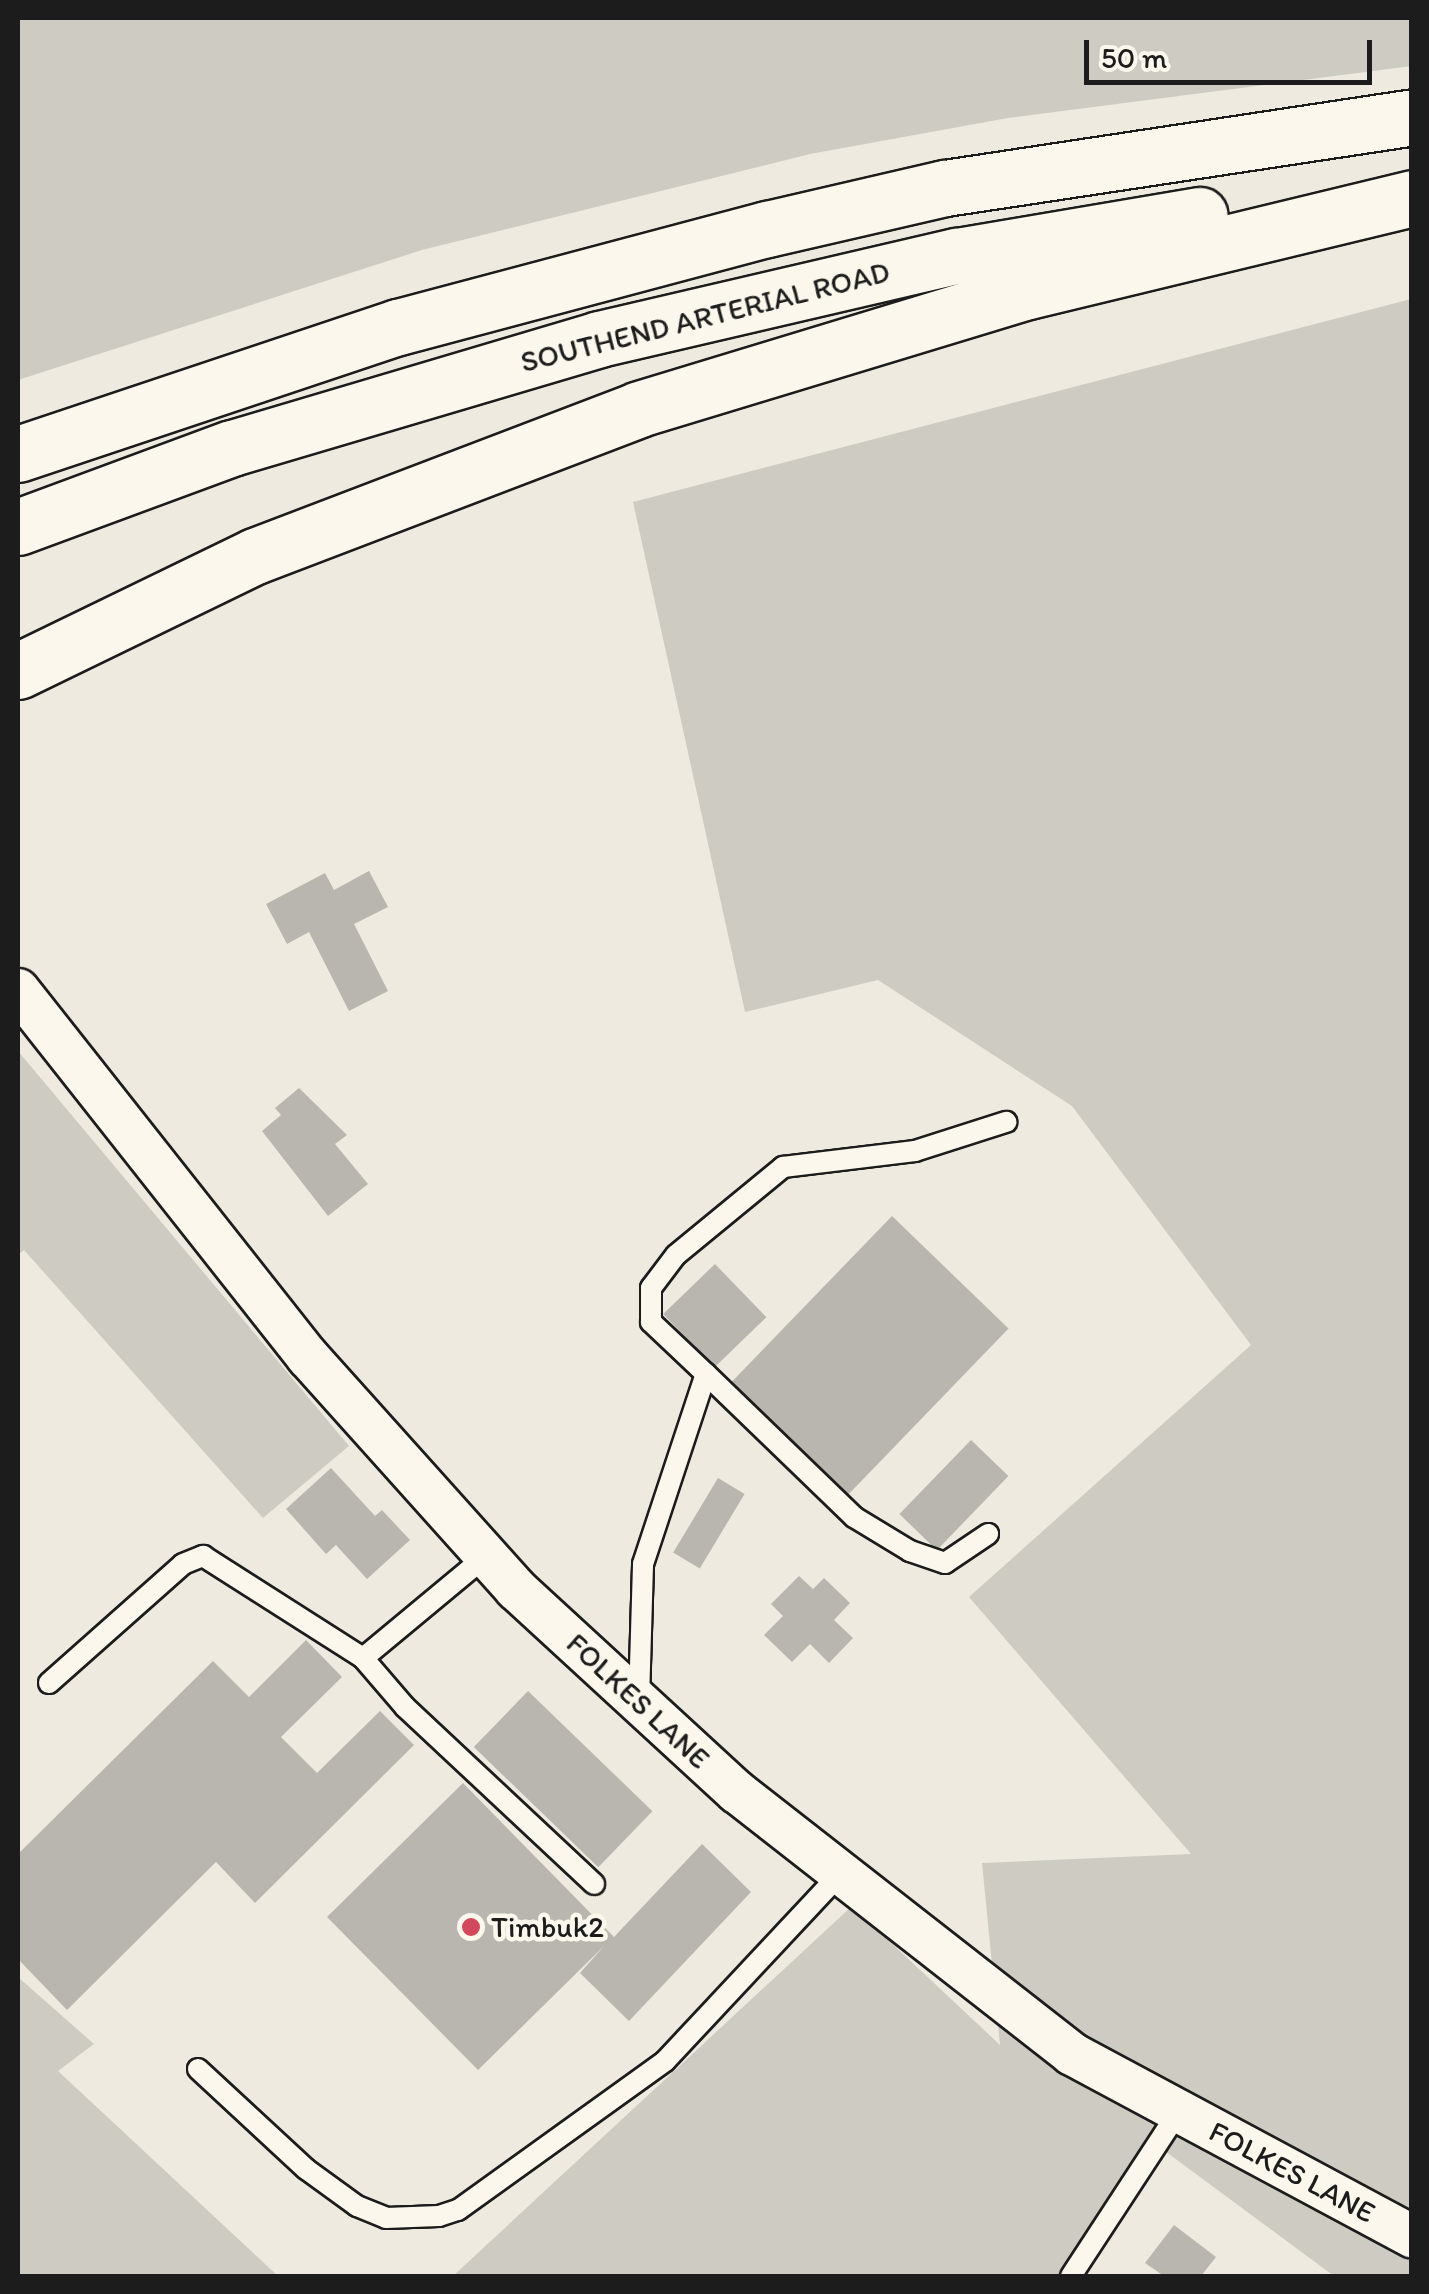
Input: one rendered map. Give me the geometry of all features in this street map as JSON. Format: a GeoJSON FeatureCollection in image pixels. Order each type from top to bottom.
{"type":"FeatureCollection","features":[{"type":"Feature","properties":{"kind":"highway"},"geometry":{"type":"LineString","coordinates":[[18,418],[201,348],[390,295],[764,214],[1412,117]]}},
{"type":"Feature","properties":{"kind":"highway"},"geometry":{"type":"LineString","coordinates":[[18,454],[398,326],[582,275],[944,188]]}},
{"type":"Feature","properties":{"kind":"highway","name":"SOUTHEND ARTERIAL ROAD"},"geometry":{"type":"LineString","coordinates":[[18,527],[232,448],[599,339],[957,256],[1136,224],[1412,189]]}},
{"type":"Feature","properties":{"kind":"highway"},"geometry":{"type":"LineString","coordinates":[[18,671],[255,556],[639,410],[1028,290],[1412,198]]}},
{"type":"Feature","properties":{"kind":"street","name":"FOLKES LANE"},"geometry":{"type":"LineString","coordinates":[[18,990],[308,1357],[486,1556],[737,1792],[1072,2054],[1412,2236]]}},
{"type":"Feature","properties":{"kind":"lane"},"geometry":{"type":"LineString","coordinates":[[988,1534],[945,1563],[910,1551],[854,1517],[652,1322],[651,1288],[676,1254],[783,1167],[916,1151],[1006,1122]]}},
{"type":"Feature","properties":{"kind":"lane"},"geometry":{"type":"LineString","coordinates":[[639,1702],[642,1564],[706,1374]]}},
{"type":"Feature","properties":{"kind":"lane"},"geometry":{"type":"LineString","coordinates":[[48,1684],[183,1564],[203,1556],[363,1658],[406,1707],[594,1884]]}},
{"type":"Feature","properties":{"kind":"lane"},"geometry":{"type":"LineString","coordinates":[[363,1658],[486,1556]]}},
{"type":"Feature","properties":{"kind":"lane"},"geometry":{"type":"LineString","coordinates":[[198,2069],[306,2169],[357,2206],[403,2220],[439,2216],[458,2210],[665,2061],[841,1873]]}},
{"type":"Feature","properties":{"kind":"lane"},"geometry":{"type":"LineString","coordinates":[[1071,2276],[1179,2111]]}},
{"type":"Feature","properties":{"kind":"shaded area"},"geometry":{"type":"Polygon","coordinates":[[[18,18],[1411,18],[1412,66],[1008,118],[810,154],[422,250],[18,380],[18,18]]]}},
{"type":"Feature","properties":{"kind":"shaded area"},"geometry":{"type":"Polygon","coordinates":[[[1411,299],[1411,2276],[1334,2276],[1150,2140],[1061,2276],[453,2276],[852,1906],[1000,2045],[982,1863],[1191,1854],[969,1597],[1251,1345],[1072,1106],[878,980],[745,1012],[633,502],[1411,299]]]}},
{"type":"Feature","properties":{"kind":"shaded area"},"geometry":{"type":"Polygon","coordinates":[[[18,1051],[349,1446],[263,1518],[24,1250],[18,1255],[18,1051]]]}},
{"type":"Feature","properties":{"kind":"shaded area"},"geometry":{"type":"Polygon","coordinates":[[[18,1977],[94,2044],[58,2071],[278,2276],[18,2276],[18,1977]]]}},
{"type":"Feature","properties":{"kind":"building"},"geometry":{"type":"Polygon","coordinates":[[[369,871],[388,907],[354,924],[388,991],[349,1011],[309,932],[287,944],[266,904],[325,873],[334,890],[369,871]]]}},
{"type":"Feature","properties":{"kind":"building"},"geometry":{"type":"Polygon","coordinates":[[[299,1088],[347,1135],[335,1144],[368,1184],[328,1216],[262,1131],[281,1115],[275,1108],[299,1088]]]}},
{"type":"Feature","properties":{"kind":"building"},"geometry":{"type":"Polygon","coordinates":[[[892,1216],[1009,1329],[847,1496],[730,1384],[892,1216]]]}},
{"type":"Feature","properties":{"kind":"building"},"geometry":{"type":"Polygon","coordinates":[[[715,1264],[766,1317],[715,1367],[663,1314],[715,1264]]]}},
{"type":"Feature","properties":{"kind":"building"},"geometry":{"type":"Polygon","coordinates":[[[971,1440],[1008,1476],[937,1550],[899,1514],[971,1440]]]}},
{"type":"Feature","properties":{"kind":"building"},"geometry":{"type":"Polygon","coordinates":[[[331,1468],[375,1516],[382,1510],[410,1540],[367,1579],[336,1545],[326,1554],[286,1509],[331,1468]]]}},
{"type":"Feature","properties":{"kind":"building"},"geometry":{"type":"Polygon","coordinates":[[[718,1478],[745,1494],[700,1569],[673,1553],[718,1478]]]}},
{"type":"Feature","properties":{"kind":"building"},"geometry":{"type":"Polygon","coordinates":[[[799,1576],[813,1589],[824,1578],[850,1603],[834,1620],[853,1638],[829,1663],[810,1644],[792,1662],[764,1635],[783,1616],[771,1604],[799,1576]]]}},
{"type":"Feature","properties":{"kind":"building"},"geometry":{"type":"Polygon","coordinates":[[[306,1640],[342,1677],[281,1737],[317,1773],[380,1711],[414,1745],[255,1903],[216,1862],[67,2010],[18,1959],[18,1854],[213,1661],[249,1697],[306,1640]]]}},
{"type":"Feature","properties":{"kind":"building"},"geometry":{"type":"Polygon","coordinates":[[[528,1691],[652,1811],[598,1867],[474,1747],[528,1691]]]}},
{"type":"Feature","properties":{"kind":"building","name":"Timbuk2"},"geometry":{"type":"Polygon","coordinates":[[[463,1783],[614,1937],[702,1844],[751,1892],[629,2021],[580,1973],[604,1946],[478,2070],[327,1917],[463,1783]]]}},
{"type":"Feature","properties":{"kind":"building"},"geometry":{"type":"Polygon","coordinates":[[[1174,2225],[1216,2257],[1201,2276],[1164,2276],[1145,2263],[1174,2225]]]}},
{"type":"Feature","properties":{"kind":"place","name":"Timbuk2"},"geometry":{"type":"Point","coordinates":[471,1927]}}]}
